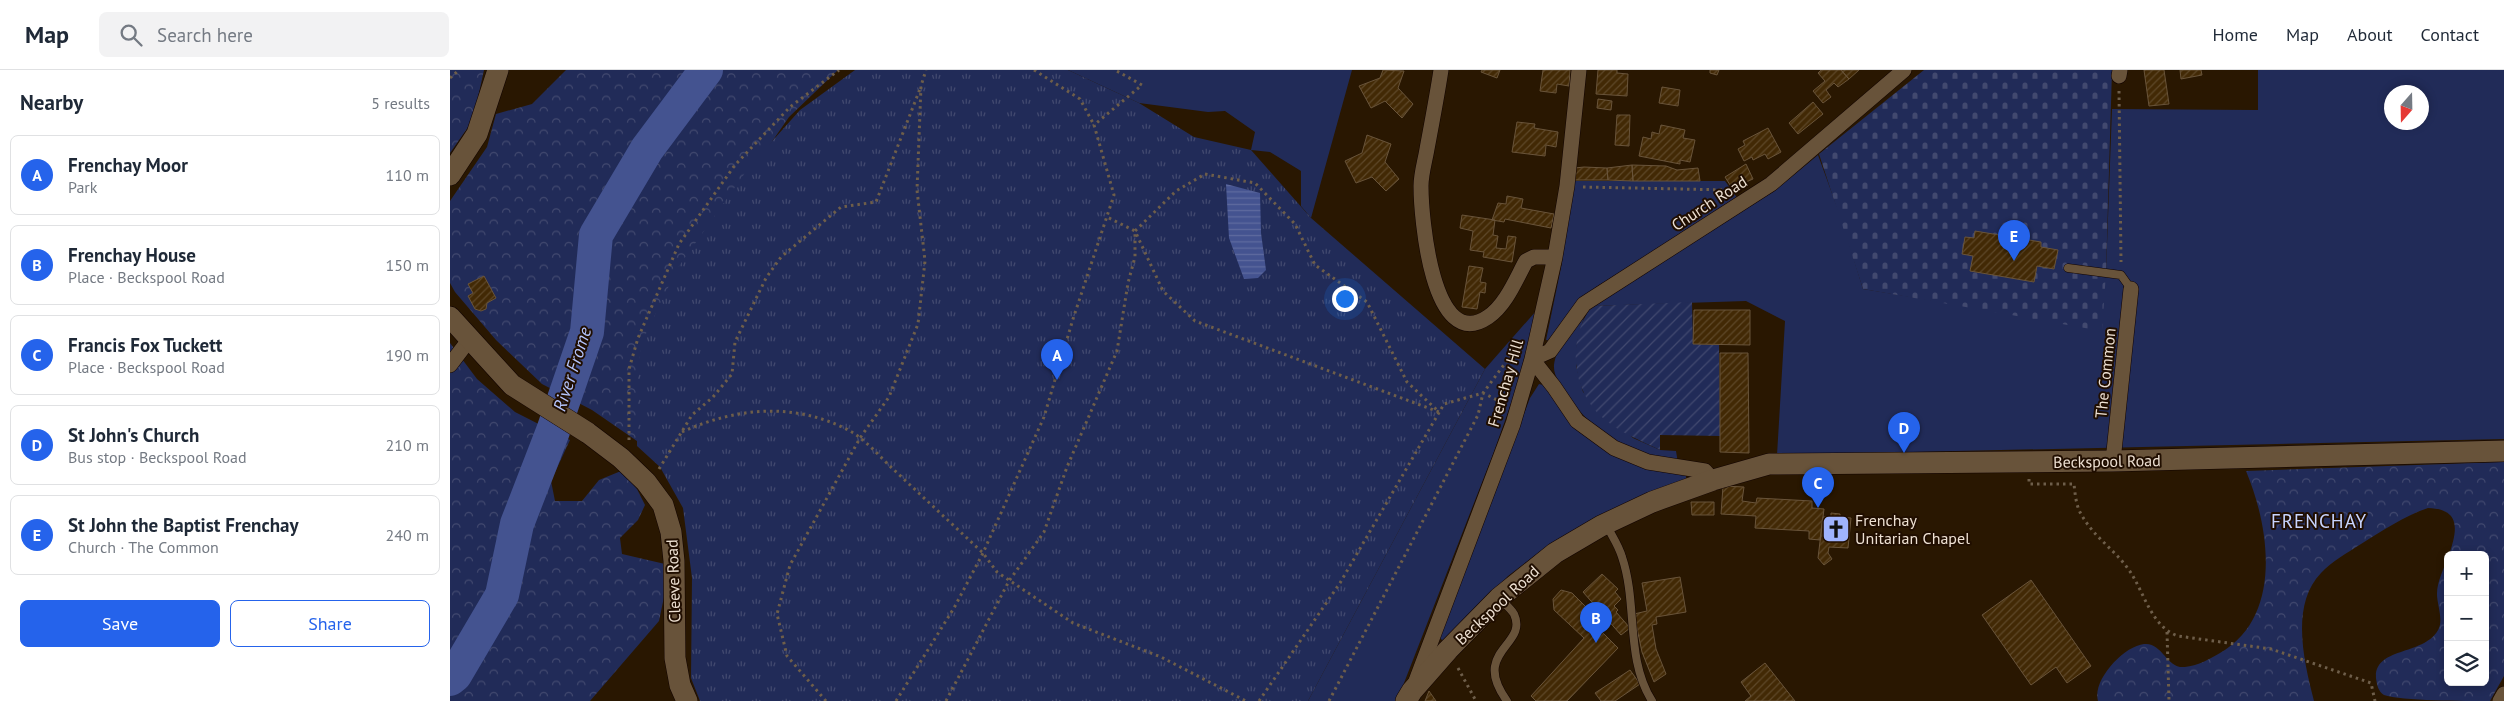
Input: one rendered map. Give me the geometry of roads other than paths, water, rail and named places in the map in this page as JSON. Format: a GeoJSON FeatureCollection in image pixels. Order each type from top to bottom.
{"type":"FeatureCollection","features":[{"type":"Feature","properties":{"kind":"street"},"geometry":{"type":"LineString","coordinates":[[450,175],[477,134],[498,70]]}},
{"type":"Feature","properties":{"kind":"street"},"geometry":{"type":"LineString","coordinates":[[1442,70],[1421,184],[1422,220],[1430,262],[1440,295],[1449,313],[1460,322],[1475,323],[1488,317],[1501,304],[1526,261],[1534,257],[1555,258]]}},
{"type":"Feature","properties":{"kind":"street","name":"Frenchay Hill"},"geometry":{"type":"LineString","coordinates":[[1409,696],[1517,410],[1532,359],[1555,258],[1567,186],[1579,70]]}},
{"type":"Feature","properties":{"kind":"street","name":"Church Road"},"geometry":{"type":"LineString","coordinates":[[1532,359],[1550,351],[1584,304],[1771,184],[1904,70]]}},
{"type":"Feature","properties":{"kind":"street","name":"The Common"},"geometry":{"type":"LineString","coordinates":[[2113,461],[2132,289]]}},
{"type":"Feature","properties":{"kind":"street","name":"Cleeve Road"},"geometry":{"type":"LineString","coordinates":[[450,317],[512,385],[588,434],[621,458],[646,482],[663,506],[671,532],[674,561],[675,658],[680,685],[687,701]]}},
{"type":"Feature","properties":{"kind":"street"},"geometry":{"type":"LineString","coordinates":[[450,365],[469,340]]}},
{"type":"Feature","properties":{"kind":"street"},"geometry":{"type":"LineString","coordinates":[[1532,359],[1577,421],[1614,448],[1648,462],[1705,471],[1713,480]]}},
{"type":"Feature","properties":{"kind":"street","name":"Beckspool Road"},"geometry":{"type":"LineString","coordinates":[[1409,696],[1448,650],[1500,598],[1555,553],[1606,524],[1652,502],[1713,480],[1769,464],[2113,461],[2504,451]]}},
{"type":"Feature","properties":{"kind":"street"},"geometry":{"type":"LineString","coordinates":[[2500,701],[2504,694]]}},
{"type":"Feature","properties":{"kind":"lane"},"geometry":{"type":"LineString","coordinates":[[2068,268],[2121,276],[2132,289]]}},
{"type":"Feature","properties":{"kind":"lane"},"geometry":{"type":"LineString","coordinates":[[1606,524],[1622,558],[1635,654],[1647,693],[1652,701]]}},
{"type":"Feature","properties":{"kind":"lane"},"geometry":{"type":"LineString","coordinates":[[1500,598],[1514,613],[1516,625],[1513,637],[1497,656],[1494,665],[1495,677],[1507,701]]}},
{"type":"Feature","properties":{"kind":"waterway","name":"River Frome"},"geometry":{"type":"LineString","coordinates":[[450,679],[455,675],[502,595],[517,524],[553,431],[587,332],[596,235],[647,149],[706,70]]}},
{"type":"Feature","properties":{"kind":"place","name":"St John the Baptist Frenchay"},"geometry":{"type":"Point","coordinates":[2014,261]}},
{"type":"Feature","properties":{"kind":"place","name":"Frenchay Moor"},"geometry":{"type":"Point","coordinates":[1057,380]}},
{"type":"Feature","properties":{"kind":"place","name":"St John's Church"},"geometry":{"type":"Point","coordinates":[1904,453]}},
{"type":"Feature","properties":{"kind":"place","name":"Francis Fox Tuckett"},"geometry":{"type":"Point","coordinates":[1818,508]}},
{"type":"Feature","properties":{"kind":"place","name":"Frenchay Unitarian Chapel"},"geometry":{"type":"Point","coordinates":[1836,529]}},
{"type":"Feature","properties":{"kind":"place","name":"Frenchay House"},"geometry":{"type":"Point","coordinates":[1596,643]}},
{"type":"Feature","properties":{"kind":"district","name":"FRENCHAY"},"geometry":{"type":"Point","coordinates":[2319,521]}}]}
